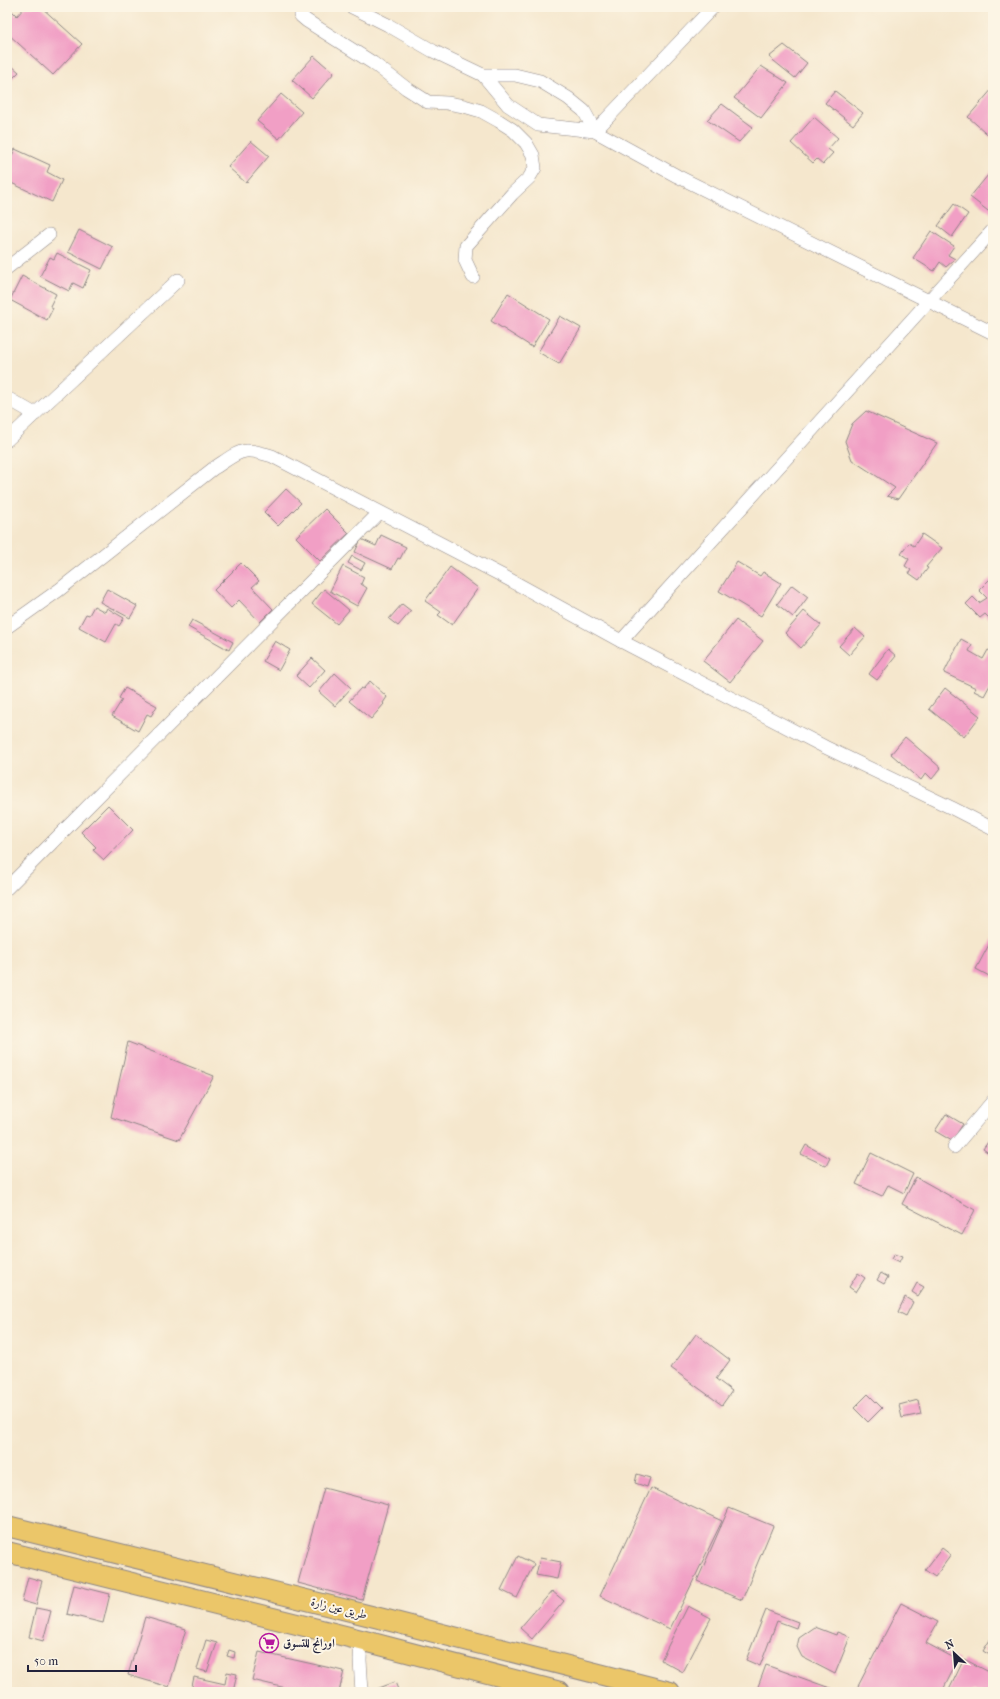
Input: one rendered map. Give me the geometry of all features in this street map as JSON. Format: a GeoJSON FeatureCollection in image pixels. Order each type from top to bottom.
{"type":"FeatureCollection","features":[{"type":"Feature","properties":{"kind":"main road","name":"طريق عين زارة"},"geometry":{"type":"LineString","coordinates":[[7,1526],[670,1692]]}},
{"type":"Feature","properties":{"kind":"main road"},"geometry":{"type":"LineString","coordinates":[[7,1552],[361,1640],[560,1692]]}},
{"type":"Feature","properties":{"kind":"street"},"geometry":{"type":"LineString","coordinates":[[301,7],[301,16],[307,21],[373,62],[406,88],[428,102],[447,102],[481,111],[513,130],[526,143],[533,155],[535,168],[530,178],[512,194],[466,246],[465,260],[473,277]]}},
{"type":"Feature","properties":{"kind":"street"},"geometry":{"type":"LineString","coordinates":[[352,7],[388,25],[433,51],[483,75],[508,105],[538,125],[596,131],[678,176],[993,333]]}},
{"type":"Feature","properties":{"kind":"street"},"geometry":{"type":"LineString","coordinates":[[596,131],[713,7]]}},
{"type":"Feature","properties":{"kind":"street"},"geometry":{"type":"LineString","coordinates":[[483,75],[515,75],[540,81],[568,98],[584,111],[596,131]]}},
{"type":"Feature","properties":{"kind":"street"},"geometry":{"type":"LineString","coordinates":[[621,641],[993,230]]}},
{"type":"Feature","properties":{"kind":"street"},"geometry":{"type":"LineString","coordinates":[[7,268],[49,235]]}},
{"type":"Feature","properties":{"kind":"street"},"geometry":{"type":"LineString","coordinates":[[7,440],[178,280]]}},
{"type":"Feature","properties":{"kind":"street"},"geometry":{"type":"LineString","coordinates":[[7,398],[35,414]]}},
{"type":"Feature","properties":{"kind":"street"},"geometry":{"type":"LineString","coordinates":[[7,627],[59,590],[214,468],[245,451],[272,456],[379,513],[501,575],[621,641],[825,747],[993,829]]}},
{"type":"Feature","properties":{"kind":"street"},"geometry":{"type":"LineString","coordinates":[[7,888],[379,513]]}},
{"type":"Feature","properties":{"kind":"street"},"geometry":{"type":"LineString","coordinates":[[954,1147],[993,1101]]}},
{"type":"Feature","properties":{"kind":"street"},"geometry":{"type":"LineString","coordinates":[[361,1640],[360,1660],[362,1692]]}},
{"type":"Feature","properties":{"kind":"building"},"geometry":{"type":"Polygon","coordinates":[[[8,7],[17,16],[25,7],[41,7],[82,44],[53,75],[7,33],[8,7]]]}},
{"type":"Feature","properties":{"kind":"building"},"geometry":{"type":"Polygon","coordinates":[[[784,45],[807,63],[795,78],[769,57],[784,45]]]}},
{"type":"Feature","properties":{"kind":"building"},"geometry":{"type":"Polygon","coordinates":[[[314,56],[334,73],[312,98],[292,80],[314,56]]]}},
{"type":"Feature","properties":{"kind":"building"},"geometry":{"type":"Polygon","coordinates":[[[12,66],[19,72],[7,84],[7,72],[12,66]]]}},
{"type":"Feature","properties":{"kind":"building"},"geometry":{"type":"Polygon","coordinates":[[[761,66],[788,83],[761,118],[734,98],[761,66]]]}},
{"type":"Feature","properties":{"kind":"building"},"geometry":{"type":"Polygon","coordinates":[[[993,88],[993,139],[968,117],[993,88]]]}},
{"type":"Feature","properties":{"kind":"building"},"geometry":{"type":"Polygon","coordinates":[[[835,91],[863,113],[853,125],[825,103],[835,91]]]}},
{"type":"Feature","properties":{"kind":"building"},"geometry":{"type":"Polygon","coordinates":[[[281,94],[302,112],[279,139],[257,121],[281,94]]]}},
{"type":"Feature","properties":{"kind":"building"},"geometry":{"type":"Polygon","coordinates":[[[722,104],[753,127],[739,142],[707,120],[722,104]]]}},
{"type":"Feature","properties":{"kind":"building"},"geometry":{"type":"Polygon","coordinates":[[[814,117],[838,138],[828,149],[833,153],[823,164],[817,159],[813,163],[791,143],[814,117]]]}},
{"type":"Feature","properties":{"kind":"building"},"geometry":{"type":"Polygon","coordinates":[[[251,141],[269,156],[246,183],[228,167],[251,141]]]}},
{"type":"Feature","properties":{"kind":"building"},"geometry":{"type":"Polygon","coordinates":[[[15,149],[50,165],[47,172],[62,180],[52,202],[7,181],[7,166],[15,149]]]}},
{"type":"Feature","properties":{"kind":"building"},"geometry":{"type":"Polygon","coordinates":[[[993,169],[993,213],[992,214],[970,197],[993,169]]]}},
{"type":"Feature","properties":{"kind":"building"},"geometry":{"type":"Polygon","coordinates":[[[954,204],[968,214],[952,237],[938,226],[954,204]]]}},
{"type":"Feature","properties":{"kind":"building"},"geometry":{"type":"Polygon","coordinates":[[[79,230],[113,247],[102,269],[68,252],[79,230]]]}},
{"type":"Feature","properties":{"kind":"building"},"geometry":{"type":"Polygon","coordinates":[[[931,231],[954,246],[948,255],[955,259],[946,267],[940,262],[934,271],[913,258],[931,231]]]}},
{"type":"Feature","properties":{"kind":"building"},"geometry":{"type":"Polygon","coordinates":[[[57,253],[91,270],[83,288],[73,283],[69,291],[40,276],[50,257],[54,259],[57,253]]]}},
{"type":"Feature","properties":{"kind":"building"},"geometry":{"type":"Polygon","coordinates":[[[22,276],[56,294],[50,306],[53,308],[47,320],[10,300],[22,276]]]}},
{"type":"Feature","properties":{"kind":"building"},"geometry":{"type":"Polygon","coordinates":[[[508,293],[549,319],[532,347],[491,321],[508,293]]]}},
{"type":"Feature","properties":{"kind":"building"},"geometry":{"type":"Polygon","coordinates":[[[560,316],[581,328],[559,364],[538,352],[560,316]]]}},
{"type":"Feature","properties":{"kind":"building"},"geometry":{"type":"Polygon","coordinates":[[[866,411],[937,443],[898,499],[887,496],[895,488],[852,460],[845,441],[852,424],[866,411]]]}},
{"type":"Feature","properties":{"kind":"building"},"geometry":{"type":"Polygon","coordinates":[[[286,489],[301,503],[278,526],[264,512],[286,489]]]}},
{"type":"Feature","properties":{"kind":"building"},"geometry":{"type":"Polygon","coordinates":[[[325,509],[349,533],[320,561],[296,537],[325,509]]]}},
{"type":"Feature","properties":{"kind":"building"},"geometry":{"type":"Polygon","coordinates":[[[922,534],[942,548],[926,567],[928,568],[919,580],[909,573],[911,570],[905,566],[909,559],[901,554],[909,543],[914,546],[922,534]]]}},
{"type":"Feature","properties":{"kind":"building"},"geometry":{"type":"Polygon","coordinates":[[[381,535],[406,547],[400,559],[398,558],[392,569],[355,552],[361,539],[376,546],[381,535]]]}},
{"type":"Feature","properties":{"kind":"building"},"geometry":{"type":"Polygon","coordinates":[[[352,556],[365,563],[361,570],[348,563],[352,556]]]}},
{"type":"Feature","properties":{"kind":"building"},"geometry":{"type":"Polygon","coordinates":[[[737,562],[760,576],[763,572],[781,583],[761,616],[719,591],[737,562]]]}},
{"type":"Feature","properties":{"kind":"building"},"geometry":{"type":"Polygon","coordinates":[[[241,563],[259,581],[252,587],[273,609],[260,622],[239,600],[231,608],[214,590],[241,563]]]}},
{"type":"Feature","properties":{"kind":"building"},"geometry":{"type":"Polygon","coordinates":[[[343,566],[364,577],[361,584],[367,588],[357,606],[330,591],[343,566]]]}},
{"type":"Feature","properties":{"kind":"building"},"geometry":{"type":"Polygon","coordinates":[[[450,567],[478,588],[452,625],[438,615],[441,612],[425,601],[450,567]]]}},
{"type":"Feature","properties":{"kind":"building"},"geometry":{"type":"Polygon","coordinates":[[[991,578],[993,579],[993,622],[985,614],[980,618],[966,604],[973,597],[979,603],[987,598],[979,590],[991,578]]]}},
{"type":"Feature","properties":{"kind":"building"},"geometry":{"type":"Polygon","coordinates":[[[792,585],[808,597],[793,617],[777,604],[792,585]]]}},
{"type":"Feature","properties":{"kind":"building"},"geometry":{"type":"Polygon","coordinates":[[[107,589],[137,606],[130,618],[100,602],[107,589]]]}},
{"type":"Feature","properties":{"kind":"building"},"geometry":{"type":"Polygon","coordinates":[[[324,589],[349,610],[337,624],[312,604],[324,589]]]}},
{"type":"Feature","properties":{"kind":"building"},"geometry":{"type":"Polygon","coordinates":[[[402,604],[411,611],[398,626],[389,619],[402,604]]]}},
{"type":"Feature","properties":{"kind":"building"},"geometry":{"type":"Polygon","coordinates":[[[94,606],[105,612],[107,608],[124,618],[119,626],[116,624],[106,642],[79,627],[86,614],[89,615],[94,606]]]}},
{"type":"Feature","properties":{"kind":"building"},"geometry":{"type":"Polygon","coordinates":[[[804,611],[821,625],[801,648],[785,633],[804,611]]]}},
{"type":"Feature","properties":{"kind":"building"},"geometry":{"type":"Polygon","coordinates":[[[192,620],[233,642],[229,650],[188,627],[192,620]]]}},
{"type":"Feature","properties":{"kind":"building"},"geometry":{"type":"Polygon","coordinates":[[[736,620],[763,641],[730,682],[703,661],[736,620]]]}},
{"type":"Feature","properties":{"kind":"building"},"geometry":{"type":"Polygon","coordinates":[[[855,628],[865,637],[849,655],[839,646],[855,628]]]}},
{"type":"Feature","properties":{"kind":"building"},"geometry":{"type":"Polygon","coordinates":[[[961,639],[972,645],[969,651],[983,659],[988,650],[993,652],[993,686],[990,685],[984,696],[974,691],[976,688],[944,673],[961,639]]]}},
{"type":"Feature","properties":{"kind":"building"},"geometry":{"type":"Polygon","coordinates":[[[275,641],[290,650],[279,670],[263,661],[275,641]]]}},
{"type":"Feature","properties":{"kind":"building"},"geometry":{"type":"Polygon","coordinates":[[[888,649],[896,656],[877,680],[869,674],[888,649]]]}},
{"type":"Feature","properties":{"kind":"building"},"geometry":{"type":"Polygon","coordinates":[[[312,658],[325,670],[309,688],[296,676],[312,658]]]}},
{"type":"Feature","properties":{"kind":"building"},"geometry":{"type":"Polygon","coordinates":[[[335,673],[351,688],[335,706],[319,692],[335,673]]]}},
{"type":"Feature","properties":{"kind":"building"},"geometry":{"type":"Polygon","coordinates":[[[370,681],[387,697],[383,703],[384,704],[371,719],[349,701],[370,681]]]}},
{"type":"Feature","properties":{"kind":"building"},"geometry":{"type":"Polygon","coordinates":[[[125,688],[157,706],[151,716],[147,714],[138,731],[112,716],[122,700],[119,698],[125,688]]]}},
{"type":"Feature","properties":{"kind":"building"},"geometry":{"type":"Polygon","coordinates":[[[945,688],[980,716],[964,737],[929,709],[945,688]]]}},
{"type":"Feature","properties":{"kind":"building"},"geometry":{"type":"Polygon","coordinates":[[[905,737],[941,768],[932,779],[926,773],[921,780],[891,754],[905,737]]]}},
{"type":"Feature","properties":{"kind":"building"},"geometry":{"type":"Polygon","coordinates":[[[108,805],[133,830],[104,860],[93,850],[96,847],[81,832],[108,805]]]}},
{"type":"Feature","properties":{"kind":"building"},"geometry":{"type":"Polygon","coordinates":[[[993,937],[993,978],[976,969],[993,937]]]}},
{"type":"Feature","properties":{"kind":"building"},"geometry":{"type":"Polygon","coordinates":[[[128,1042],[214,1076],[179,1140],[111,1117],[128,1042]]]}},
{"type":"Feature","properties":{"kind":"building"},"geometry":{"type":"Polygon","coordinates":[[[946,1114],[963,1124],[952,1141],[935,1131],[946,1114]]]}},
{"type":"Feature","properties":{"kind":"building"},"geometry":{"type":"Polygon","coordinates":[[[993,1135],[993,1156],[983,1149],[993,1135]]]}},
{"type":"Feature","properties":{"kind":"building"},"geometry":{"type":"Polygon","coordinates":[[[806,1145],[830,1158],[826,1166],[801,1154],[806,1145]]]}},
{"type":"Feature","properties":{"kind":"building"},"geometry":{"type":"Polygon","coordinates":[[[871,1153],[913,1174],[904,1193],[888,1185],[882,1196],[856,1184],[871,1153]]]}},
{"type":"Feature","properties":{"kind":"building"},"geometry":{"type":"Polygon","coordinates":[[[916,1177],[975,1210],[962,1235],[902,1204],[916,1177]]]}},
{"type":"Feature","properties":{"kind":"building"},"geometry":{"type":"Polygon","coordinates":[[[894,1254],[902,1257],[899,1263],[891,1259],[894,1254]]]}},
{"type":"Feature","properties":{"kind":"building"},"geometry":{"type":"Polygon","coordinates":[[[858,1273],[865,1278],[856,1292],[849,1287],[858,1273]]]}},
{"type":"Feature","properties":{"kind":"building"},"geometry":{"type":"Polygon","coordinates":[[[881,1273],[888,1277],[884,1284],[877,1280],[881,1273]]]}},
{"type":"Feature","properties":{"kind":"building"},"geometry":{"type":"Polygon","coordinates":[[[917,1283],[924,1287],[918,1296],[912,1292],[917,1283]]]}},
{"type":"Feature","properties":{"kind":"building"},"geometry":{"type":"Polygon","coordinates":[[[905,1297],[913,1302],[906,1316],[898,1312],[905,1297]]]}},
{"type":"Feature","properties":{"kind":"building"},"geometry":{"type":"Polygon","coordinates":[[[696,1334],[730,1360],[716,1379],[732,1391],[722,1405],[671,1368],[696,1334]]]}},
{"type":"Feature","properties":{"kind":"building"},"geometry":{"type":"Polygon","coordinates":[[[868,1394],[882,1408],[868,1422],[854,1408],[868,1394]]]}},
{"type":"Feature","properties":{"kind":"building"},"geometry":{"type":"Polygon","coordinates":[[[918,1400],[921,1414],[902,1418],[899,1405],[918,1400]]]}},
{"type":"Feature","properties":{"kind":"building"},"geometry":{"type":"Polygon","coordinates":[[[637,1474],[650,1478],[647,1487],[635,1483],[637,1474]]]}},
{"type":"Feature","properties":{"kind":"building"},"geometry":{"type":"Polygon","coordinates":[[[324,1488],[388,1505],[362,1600],[298,1583],[324,1488]]]}},
{"type":"Feature","properties":{"kind":"building"},"geometry":{"type":"Polygon","coordinates":[[[651,1488],[722,1521],[670,1629],[600,1596],[651,1488]]]}},
{"type":"Feature","properties":{"kind":"building"},"geometry":{"type":"Polygon","coordinates":[[[729,1508],[773,1526],[742,1600],[697,1581],[729,1508]]]}},
{"type":"Feature","properties":{"kind":"building"},"geometry":{"type":"Polygon","coordinates":[[[942,1548],[951,1555],[935,1577],[925,1570],[942,1548]]]}},
{"type":"Feature","properties":{"kind":"building"},"geometry":{"type":"Polygon","coordinates":[[[518,1556],[534,1564],[517,1598],[501,1590],[518,1556]]]}},
{"type":"Feature","properties":{"kind":"building"},"geometry":{"type":"Polygon","coordinates":[[[540,1558],[561,1562],[557,1579],[536,1575],[540,1558]]]}},
{"type":"Feature","properties":{"kind":"building"},"geometry":{"type":"Polygon","coordinates":[[[28,1577],[42,1581],[36,1605],[22,1601],[28,1577]]]}},
{"type":"Feature","properties":{"kind":"building"},"geometry":{"type":"Polygon","coordinates":[[[74,1585],[110,1594],[103,1623],[67,1614],[74,1585]]]}},
{"type":"Feature","properties":{"kind":"building"},"geometry":{"type":"Polygon","coordinates":[[[552,1591],[564,1601],[532,1639],[520,1628],[552,1591]]]}},
{"type":"Feature","properties":{"kind":"building"},"geometry":{"type":"Polygon","coordinates":[[[901,1603],[938,1622],[926,1643],[958,1660],[942,1692],[855,1692],[901,1603]]]}},
{"type":"Feature","properties":{"kind":"building"},"geometry":{"type":"Polygon","coordinates":[[[688,1606],[711,1618],[683,1672],[661,1660],[688,1606]]]}},
{"type":"Feature","properties":{"kind":"building"},"geometry":{"type":"Polygon","coordinates":[[[36,1608],[51,1611],[43,1641],[29,1637],[36,1608]]]}},
{"type":"Feature","properties":{"kind":"building"},"geometry":{"type":"Polygon","coordinates":[[[766,1610],[798,1622],[796,1628],[777,1621],[760,1666],[746,1660],[766,1610]]]}},
{"type":"Feature","properties":{"kind":"building"},"geometry":{"type":"Polygon","coordinates":[[[145,1617],[186,1629],[169,1687],[128,1675],[145,1617]]]}},
{"type":"Feature","properties":{"kind":"building"},"geometry":{"type":"Polygon","coordinates":[[[815,1627],[836,1635],[837,1632],[850,1637],[835,1674],[802,1657],[797,1647],[799,1638],[815,1627]]]}},
{"type":"Feature","properties":{"kind":"building"},"geometry":{"type":"Polygon","coordinates":[[[993,1635],[993,1657],[983,1651],[993,1635]]]}},
{"type":"Feature","properties":{"kind":"building"},"geometry":{"type":"Polygon","coordinates":[[[206,1640],[217,1643],[207,1672],[197,1669],[206,1640]]]}},
{"type":"Feature","properties":{"kind":"building"},"geometry":{"type":"Polygon","coordinates":[[[229,1650],[235,1652],[234,1658],[227,1656],[229,1650]]]}},
{"type":"Feature","properties":{"kind":"building"},"geometry":{"type":"Polygon","coordinates":[[[259,1652],[344,1671],[339,1692],[303,1692],[252,1680],[259,1652]]]}},
{"type":"Feature","properties":{"kind":"building"},"geometry":{"type":"Polygon","coordinates":[[[964,1659],[993,1674],[993,1692],[948,1692],[964,1659]]]}},
{"type":"Feature","properties":{"kind":"building"},"geometry":{"type":"Polygon","coordinates":[[[766,1665],[841,1692],[756,1692],[766,1665]]]}},
{"type":"Feature","properties":{"kind":"building"},"geometry":{"type":"Polygon","coordinates":[[[227,1672],[237,1674],[233,1692],[191,1691],[194,1677],[225,1684],[227,1672]]]}},
{"type":"Feature","properties":{"kind":"building"},"geometry":{"type":"Polygon","coordinates":[[[395,1682],[399,1692],[375,1692],[374,1690],[395,1682]]]}},
{"type":"Feature","properties":{"kind":"place","name":"اورانج للتسوق"},"geometry":{"type":"Point","coordinates":[269,1643]}}]}
